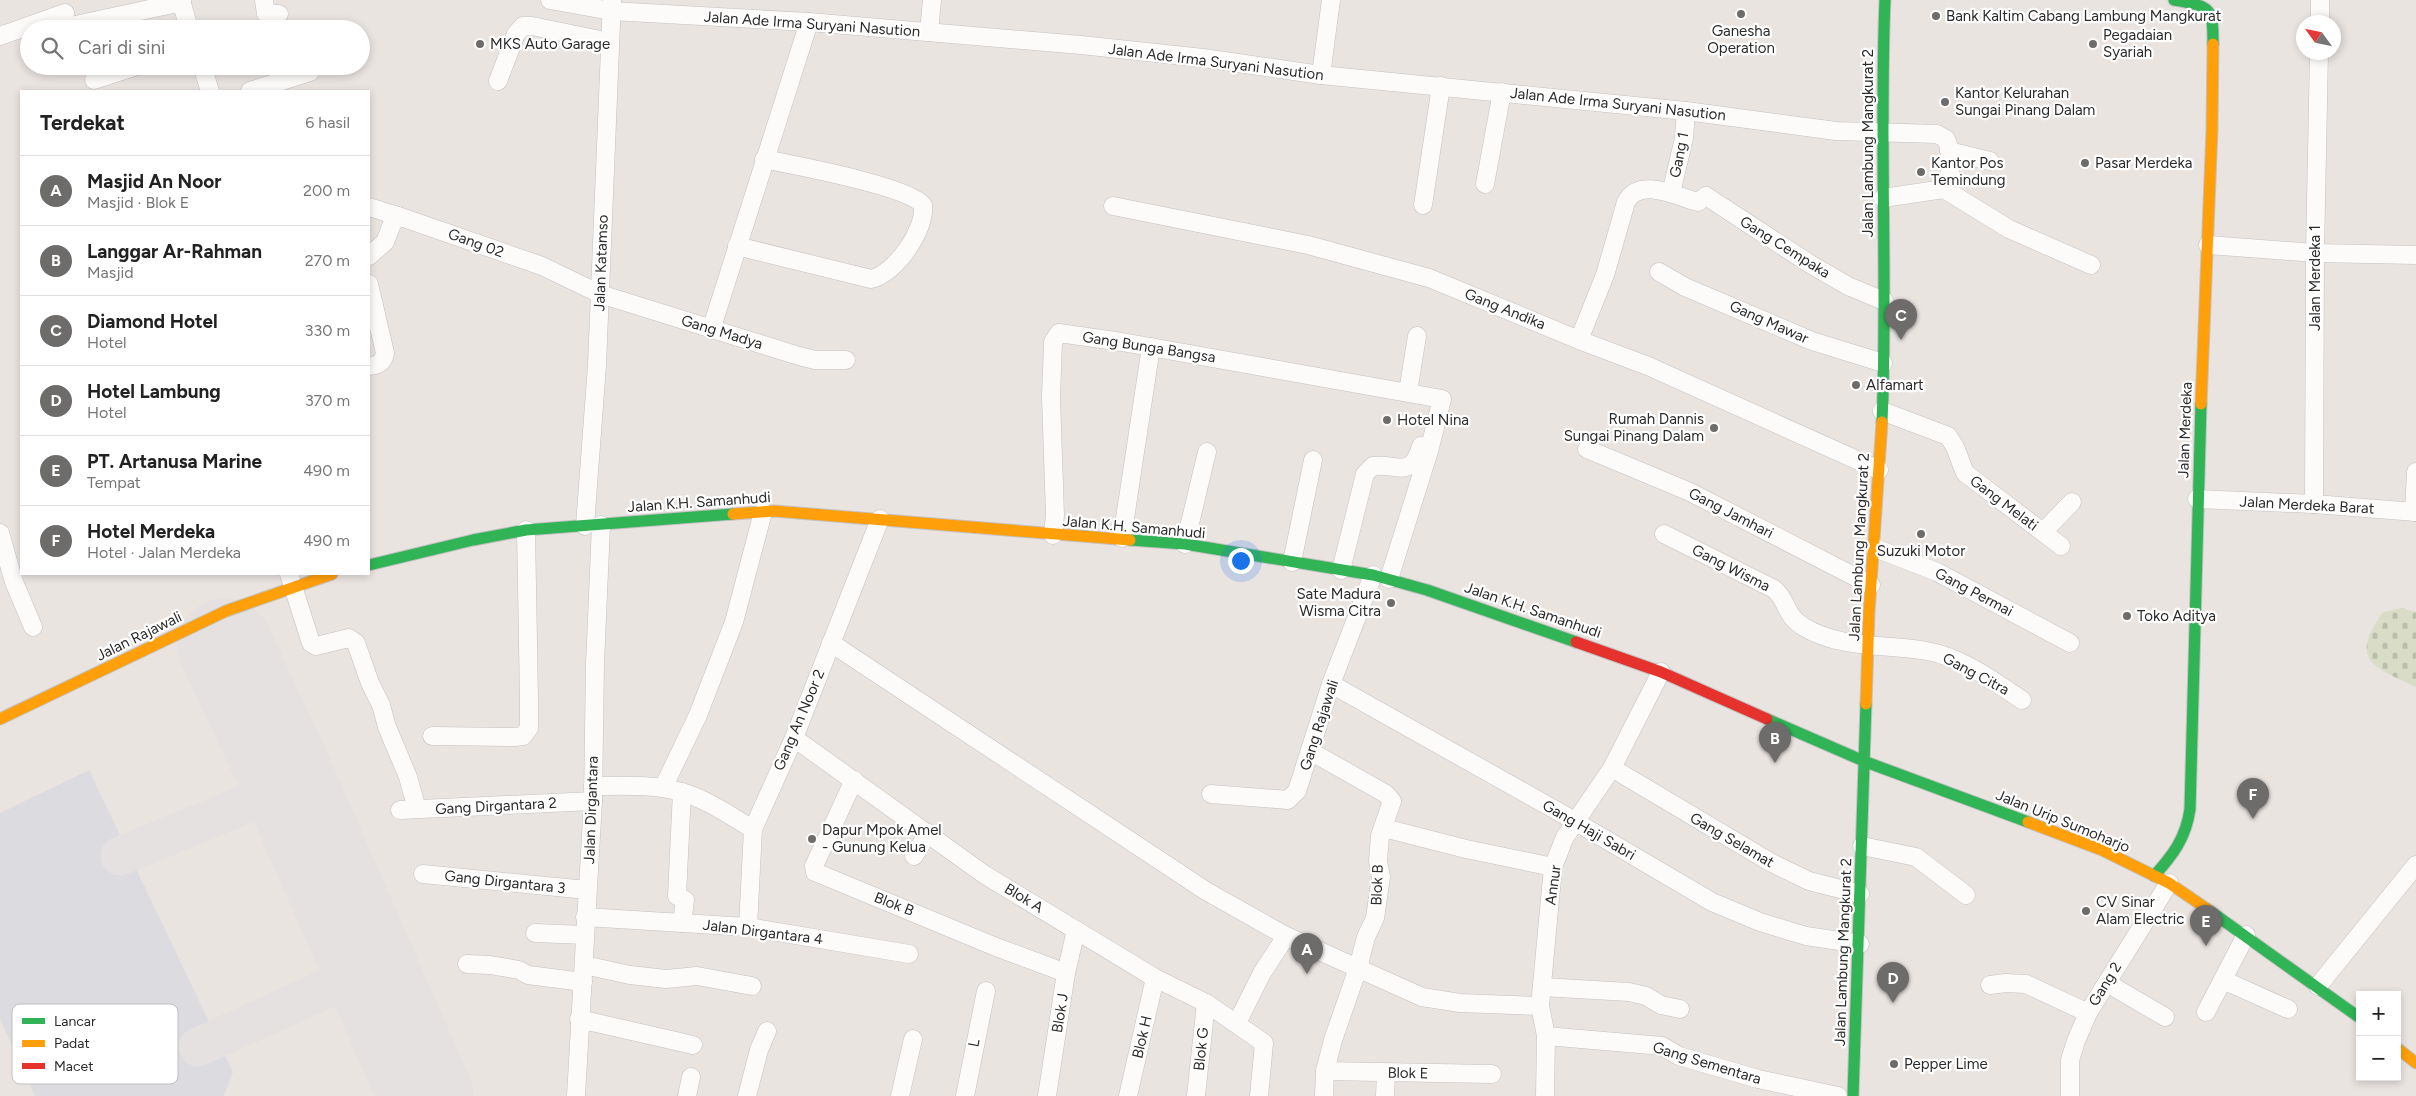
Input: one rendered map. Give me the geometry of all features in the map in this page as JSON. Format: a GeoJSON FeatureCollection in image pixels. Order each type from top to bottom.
{"type":"FeatureCollection","features":[{"type":"Feature","properties":{"kind":"street"},"geometry":{"type":"LineString","coordinates":[[264,0],[266,14],[279,14]]}},
{"type":"Feature","properties":{"kind":"street","name":"Jalan Ade Irma Suryani Nasution"},"geometry":{"type":"LineString","coordinates":[[550,0],[929,32],[1203,58],[1321,75],[1686,111],[1836,130],[1937,134],[1946,139],[1949,151]]}},
{"type":"Feature","properties":{"kind":"street"},"geometry":{"type":"LineString","coordinates":[[929,32],[932,0]]}},
{"type":"Feature","properties":{"kind":"street"},"geometry":{"type":"LineString","coordinates":[[1321,75],[1331,0]]}},
{"type":"Feature","properties":{"kind":"street","name":"Jalan Lambung Mangkurat 2"},"geometry":{"type":"LineString","coordinates":[[1853,1096],[1860,944],[1868,646],[1882,411],[1884,301],[1880,72],[1885,0]]}},
{"type":"Feature","properties":{"kind":"street","name":"Jalan Merdeka"},"geometry":{"type":"LineString","coordinates":[[2162,879],[2173,856],[2187,834],[2190,809],[2197,499],[2208,245],[2214,23],[2208,10],[2192,3],[2174,0]]}},
{"type":"Feature","properties":{"kind":"street"},"geometry":{"type":"LineString","coordinates":[[2320,0],[2320,15]]}},
{"type":"Feature","properties":{"kind":"street"},"geometry":{"type":"LineString","coordinates":[[68,17],[181,1],[186,20]]}},
{"type":"Feature","properties":{"kind":"street","name":"Jalan Katamso"},"geometry":{"type":"LineString","coordinates":[[593,525],[612,5]]}},
{"type":"Feature","properties":{"kind":"street"},"geometry":{"type":"LineString","coordinates":[[711,330],[764,158],[809,22]]}},
{"type":"Feature","properties":{"kind":"street"},"geometry":{"type":"LineString","coordinates":[[498,81],[516,34],[523,26],[532,26],[610,42]]}},
{"type":"Feature","properties":{"kind":"street"},"geometry":{"type":"LineString","coordinates":[[0,36],[20,30]]}},
{"type":"Feature","properties":{"kind":"street","name":"Jalan Merdeka 1"},"geometry":{"type":"LineString","coordinates":[[2314,504],[2315,253],[2319,60]]}},
{"type":"Feature","properties":{"kind":"street"},"geometry":{"type":"LineString","coordinates":[[93,79],[107,75]]}},
{"type":"Feature","properties":{"kind":"street"},"geometry":{"type":"LineString","coordinates":[[205,75],[210,90]]}},
{"type":"Feature","properties":{"kind":"street"},"geometry":{"type":"LineString","coordinates":[[253,90],[301,75]]}},
{"type":"Feature","properties":{"kind":"street"},"geometry":{"type":"LineString","coordinates":[[1423,205],[1441,86]]}},
{"type":"Feature","properties":{"kind":"street"},"geometry":{"type":"LineString","coordinates":[[1485,184],[1502,92]]}},
{"type":"Feature","properties":{"kind":"street","name":"Gang 1"},"geometry":{"type":"LineString","coordinates":[[1578,340],[1605,276],[1626,202],[1631,193],[1644,189],[1669,192],[1672,188],[1684,138],[1686,111]]}},
{"type":"Feature","properties":{"kind":"street"},"geometry":{"type":"LineString","coordinates":[[1944,189],[1949,179],[1949,151],[1990,161]]}},
{"type":"Feature","properties":{"kind":"street"},"geometry":{"type":"LineString","coordinates":[[737,246],[871,279],[887,272],[901,259],[921,218],[922,205],[905,194],[841,176],[764,158]]}},
{"type":"Feature","properties":{"kind":"street"},"geometry":{"type":"LineString","coordinates":[[1883,198],[1944,189],[2009,229],[2091,264]]}},
{"type":"Feature","properties":{"kind":"street","name":"Gang Cempaka"},"geometry":{"type":"LineString","coordinates":[[1669,192],[1698,202],[1706,196],[1810,264],[1848,286],[1884,301]]}},
{"type":"Feature","properties":{"kind":"street","name":"Gang Andika"},"geometry":{"type":"LineString","coordinates":[[1113,206],[1308,245],[1429,278],[1578,340],[1648,366],[1879,470]]}},
{"type":"Feature","properties":{"kind":"street","name":"Gang 02"},"geometry":{"type":"LineString","coordinates":[[370,207],[542,266],[600,294]]}},
{"type":"Feature","properties":{"kind":"street"},"geometry":{"type":"LineString","coordinates":[[370,255],[385,242],[392,224],[398,216]]}},
{"type":"Feature","properties":{"kind":"street"},"geometry":{"type":"LineString","coordinates":[[2208,245],[2315,253],[2416,256]]}},
{"type":"Feature","properties":{"kind":"street","name":"Gang Mawar"},"geometry":{"type":"LineString","coordinates":[[1659,272],[1685,287],[1812,341],[1883,363]]}},
{"type":"Feature","properties":{"kind":"street"},"geometry":{"type":"LineString","coordinates":[[370,288],[385,353],[383,361],[378,365],[370,366]]}},
{"type":"Feature","properties":{"kind":"street","name":"Gang Madya"},"geometry":{"type":"LineString","coordinates":[[600,294],[711,330],[815,360],[846,360]]}},
{"type":"Feature","properties":{"kind":"street","name":"Gang Bunga Bangsa"},"geometry":{"type":"LineString","coordinates":[[1053,534],[1055,515],[1051,397],[1055,337],[1059,334],[1151,347],[1439,398]]}},
{"type":"Feature","properties":{"kind":"street"},"geometry":{"type":"LineString","coordinates":[[1408,392],[1417,336]]}},
{"type":"Feature","properties":{"kind":"street"},"geometry":{"type":"LineString","coordinates":[[1122,538],[1151,347]]}},
{"type":"Feature","properties":{"kind":"street","name":"Gang Rajawali"},"geometry":{"type":"LineString","coordinates":[[1211,794],[1288,800],[1300,785],[1331,684],[1381,577],[1443,402],[1439,398]]}},
{"type":"Feature","properties":{"kind":"street","name":"Gang Melati"},"geometry":{"type":"LineString","coordinates":[[1882,411],[1948,436],[1955,447],[1965,473],[2061,546]]}},
{"type":"Feature","properties":{"kind":"street"},"geometry":{"type":"LineString","coordinates":[[1341,570],[1365,474],[1373,466],[1401,469],[1412,465],[1418,457],[1422,444]]}},
{"type":"Feature","properties":{"kind":"street","name":"Gang Jamhari"},"geometry":{"type":"LineString","coordinates":[[1588,449],[1690,492],[1871,585]]}},
{"type":"Feature","properties":{"kind":"street"},"geometry":{"type":"LineString","coordinates":[[1185,544],[1207,452]]}},
{"type":"Feature","properties":{"kind":"street"},"geometry":{"type":"LineString","coordinates":[[1292,562],[1313,460]]}},
{"type":"Feature","properties":{"kind":"street"},"geometry":{"type":"LineString","coordinates":[[2415,512],[2416,472]]}},
{"type":"Feature","properties":{"kind":"street","name":"Jalan Merdeka Barat"},"geometry":{"type":"LineString","coordinates":[[2197,499],[2314,504],[2415,512]]}},
{"type":"Feature","properties":{"kind":"street"},"geometry":{"type":"LineString","coordinates":[[2043,532],[2072,502]]}},
{"type":"Feature","properties":{"kind":"street"},"geometry":{"type":"LineString","coordinates":[[663,788],[698,715],[734,622],[764,512]]}},
{"type":"Feature","properties":{"kind":"street","name":"Jalan K.H. Samanhudi"},"geometry":{"type":"LineString","coordinates":[[370,564],[472,540],[526,530],[764,512],[880,519],[1185,544],[1381,577],[1427,590],[1549,631],[1661,672],[1866,762]]}},
{"type":"Feature","properties":{"kind":"street","name":"Gang An Noor 2"},"geometry":{"type":"LineString","coordinates":[[748,927],[753,829],[794,738],[880,519]]}},
{"type":"Feature","properties":{"kind":"street","name":"Jalan Dirgantara"},"geometry":{"type":"LineString","coordinates":[[576,1096],[593,794],[595,664],[593,525]]}},
{"type":"Feature","properties":{"kind":"street"},"geometry":{"type":"LineString","coordinates":[[432,736],[515,737],[523,736],[527,732],[529,700],[526,530]]}},
{"type":"Feature","properties":{"kind":"street"},"geometry":{"type":"LineString","coordinates":[[0,533],[14,555],[7,584],[33,627]]}},
{"type":"Feature","properties":{"kind":"street","name":"Gang Wisma"},"geometry":{"type":"LineString","coordinates":[[1664,534],[1774,589],[1780,594],[1789,615],[1806,628],[1827,636],[1868,646]]}},
{"type":"Feature","properties":{"kind":"street","name":"Gang Permai"},"geometry":{"type":"LineString","coordinates":[[1875,548],[1937,572],[2070,643]]}},
{"type":"Feature","properties":{"kind":"street"},"geometry":{"type":"LineString","coordinates":[[291,580],[325,575]]}},
{"type":"Feature","properties":{"kind":"street","name":"Gang Dirgantara 2"},"geometry":{"type":"LineString","coordinates":[[291,580],[311,643],[316,646],[349,638],[356,643],[361,661],[381,705],[387,727],[408,776],[408,810],[663,788],[682,792],[704,801],[753,829]]}},
{"type":"Feature","properties":{"kind":"street","name":"Jalan Rajawali"},"geometry":{"type":"LineString","coordinates":[[0,719],[291,580]]}},
{"type":"Feature","properties":{"kind":"street"},"geometry":{"type":"LineString","coordinates":[[832,643],[1206,891],[1286,936],[1422,997],[1460,1003],[1540,1006]]}},
{"type":"Feature","properties":{"kind":"street","name":"Gang Citra"},"geometry":{"type":"LineString","coordinates":[[1868,646],[1927,651],[1940,655],[1978,672],[2022,700]]}},
{"type":"Feature","properties":{"kind":"street","name":"Annur"},"geometry":{"type":"LineString","coordinates":[[1545,1096],[1546,1036],[1540,1006],[1553,867],[1565,837],[1612,768],[1661,672]]}},
{"type":"Feature","properties":{"kind":"street","name":"Gang Haji Sabri"},"geometry":{"type":"LineString","coordinates":[[1331,684],[1576,822],[1712,902],[1737,913],[1806,936],[1860,944]]}},
{"type":"Feature","properties":{"kind":"street","name":"Blok A"},"geometry":{"type":"LineString","coordinates":[[794,738],[985,874],[1155,978],[1206,1003],[1264,1043],[1259,1096]]}},
{"type":"Feature","properties":{"kind":"street","name":"Blok B"},"geometry":{"type":"LineString","coordinates":[[1310,751],[1391,800],[1379,848],[1381,877],[1377,907],[1358,968]]}},
{"type":"Feature","properties":{"kind":"street","name":"Jalan Urip Sumoharjo"},"geometry":{"type":"LineString","coordinates":[[1866,762],[2102,850],[2162,879],[2246,935],[2356,1015]]}},
{"type":"Feature","properties":{"kind":"street","name":"Gang Selamat"},"geometry":{"type":"LineString","coordinates":[[1612,768],[1770,862],[1809,880],[1860,894]]}},
{"type":"Feature","properties":{"kind":"street","name":"Blok B"},"geometry":{"type":"LineString","coordinates":[[854,780],[814,866],[815,872],[996,947],[1066,973]]}},
{"type":"Feature","properties":{"kind":"street"},"geometry":{"type":"LineString","coordinates":[[682,792],[677,896],[685,900],[682,923]]}},
{"type":"Feature","properties":{"kind":"street"},"geometry":{"type":"LineString","coordinates":[[1384,828],[1466,850],[1553,867]]}},
{"type":"Feature","properties":{"kind":"street"},"geometry":{"type":"LineString","coordinates":[[914,856],[928,833]]}},
{"type":"Feature","properties":{"kind":"street"},"geometry":{"type":"LineString","coordinates":[[1862,846],[1916,857],[1966,895]]}},
{"type":"Feature","properties":{"kind":"street"},"geometry":{"type":"LineString","coordinates":[[2318,986],[2416,865]]}},
{"type":"Feature","properties":{"kind":"street","name":"Gang Dirgantara 3"},"geometry":{"type":"LineString","coordinates":[[423,874],[587,890]]}},
{"type":"Feature","properties":{"kind":"street","name":"Gang 2"},"geometry":{"type":"LineString","coordinates":[[2070,1096],[2070,1060],[2076,1041],[2088,1013],[2107,983],[2162,879]]}},
{"type":"Feature","properties":{"kind":"street","name":"Jalan Dirgantara 4"},"geometry":{"type":"LineString","coordinates":[[585,917],[748,927],[909,954]]}},
{"type":"Feature","properties":{"kind":"street","name":"Blok J"},"geometry":{"type":"LineString","coordinates":[[1047,1096],[1066,973],[1076,930]]}},
{"type":"Feature","properties":{"kind":"street"},"geometry":{"type":"LineString","coordinates":[[535,933],[584,935]]}},
{"type":"Feature","properties":{"kind":"street"},"geometry":{"type":"LineString","coordinates":[[2206,1012],[2246,935]]}},
{"type":"Feature","properties":{"kind":"street"},"geometry":{"type":"LineString","coordinates":[[1237,1023],[1262,974],[1286,936]]}},
{"type":"Feature","properties":{"kind":"street"},"geometry":{"type":"LineString","coordinates":[[466,964],[490,965],[519,970],[528,976],[630,975],[666,979],[697,976],[752,986]]}},
{"type":"Feature","properties":{"kind":"street"},"geometry":{"type":"LineString","coordinates":[[1324,1096],[1325,1071],[1333,1040],[1358,968]]}},
{"type":"Feature","properties":{"kind":"street","name":"Blok H"},"geometry":{"type":"LineString","coordinates":[[1128,1096],[1155,978]]}},
{"type":"Feature","properties":{"kind":"street"},"geometry":{"type":"LineString","coordinates":[[2223,980],[2288,1009]]}},
{"type":"Feature","properties":{"kind":"street"},"geometry":{"type":"LineString","coordinates":[[1990,985],[2006,982],[2026,984],[2088,1013]]}},
{"type":"Feature","properties":{"kind":"street"},"geometry":{"type":"LineString","coordinates":[[2107,983],[2164,1017]]}},
{"type":"Feature","properties":{"kind":"street"},"geometry":{"type":"LineString","coordinates":[[1542,987],[1629,992],[1646,996],[1661,1005],[1680,1009]]}},
{"type":"Feature","properties":{"kind":"street","name":"L"},"geometry":{"type":"LineString","coordinates":[[964,1096],[986,990]]}},
{"type":"Feature","properties":{"kind":"street","name":"Blok G"},"geometry":{"type":"LineString","coordinates":[[1196,1096],[1206,1003]]}},
{"type":"Feature","properties":{"kind":"street"},"geometry":{"type":"LineString","coordinates":[[579,1019],[693,1045]]}},
{"type":"Feature","properties":{"kind":"street"},"geometry":{"type":"LineString","coordinates":[[747,1096],[759,1050],[767,1031]]}},
{"type":"Feature","properties":{"kind":"street","name":"Gang Sementara"},"geometry":{"type":"LineString","coordinates":[[1546,1036],[1665,1047],[1679,1056],[1758,1079],[1838,1096]]}},
{"type":"Feature","properties":{"kind":"street"},"geometry":{"type":"LineString","coordinates":[[900,1096],[913,1039]]}},
{"type":"Feature","properties":{"kind":"street"},"geometry":{"type":"LineString","coordinates":[[2401,1051],[2416,1063]]}},
{"type":"Feature","properties":{"kind":"street","name":"Blok E"},"geometry":{"type":"LineString","coordinates":[[1325,1071],[1492,1074]]}},
{"type":"Feature","properties":{"kind":"street"},"geometry":{"type":"LineString","coordinates":[[1385,1096],[1386,1073]]}},
{"type":"Feature","properties":{"kind":"street"},"geometry":{"type":"LineString","coordinates":[[687,1096],[691,1077]]}},
{"type":"Feature","properties":{"kind":"shaded area"},"geometry":{"type":"Polygon","coordinates":[[[89,770],[233,1072],[224,1096],[35,1096],[30,1084],[178,1084],[178,1004],[12,1004],[12,1045],[0,1019],[0,813],[89,770]]]}},
{"type":"Feature","properties":{"kind":"green space"},"geometry":{"type":"Polygon","coordinates":[[[2402,608],[2416,612],[2416,687],[2388,674],[2378,667],[2371,660],[2367,652],[2367,642],[2383,612],[2402,608]]]}},
{"type":"Feature","properties":{"kind":"taxiway"},"geometry":{"type":"LineString","coordinates":[[266,796],[277,783],[280,763]]}},
{"type":"Feature","properties":{"kind":"taxiway"},"geometry":{"type":"LineString","coordinates":[[120,856],[266,796],[290,800],[299,806]]}},
{"type":"Feature","properties":{"kind":"taxiway"},"geometry":{"type":"LineString","coordinates":[[198,1047],[341,982],[352,965],[353,930]]}},
{"type":"Feature","properties":{"kind":"taxiway"},"geometry":{"type":"LineString","coordinates":[[341,982],[354,979],[382,996]]}},
{"type":"Feature","properties":{"kind":"runway"},"geometry":{"type":"LineString","coordinates":[[225,646],[280,763],[426,1096]]}},
{"type":"Feature","properties":{"kind":"traffic: fast"},"geometry":{"type":"LineString","coordinates":[[1882,422],[1884,369],[1883,53],[1885,0]]}},
{"type":"Feature","properties":{"kind":"traffic: fast"},"geometry":{"type":"LineString","coordinates":[[2174,0],[2196,4],[2207,10],[2212,22],[2213,44]]}},
{"type":"Feature","properties":{"kind":"traffic: fast"},"geometry":{"type":"LineString","coordinates":[[2154,876],[2178,846],[2190,809],[2201,404]]}},
{"type":"Feature","properties":{"kind":"traffic: fast"},"geometry":{"type":"LineString","coordinates":[[370,565],[473,540],[526,530],[733,514]]}},
{"type":"Feature","properties":{"kind":"traffic: fast"},"geometry":{"type":"LineString","coordinates":[[1130,540],[1185,544],[1373,575],[1427,590],[1576,642]]}},
{"type":"Feature","properties":{"kind":"traffic: fast"},"geometry":{"type":"LineString","coordinates":[[1853,1096],[1866,704]]}},
{"type":"Feature","properties":{"kind":"traffic: fast"},"geometry":{"type":"LineString","coordinates":[[1767,719],[1866,762],[2028,822]]}},
{"type":"Feature","properties":{"kind":"traffic: fast"},"geometry":{"type":"LineString","coordinates":[[2210,911],[2356,1015]]}},
{"type":"Feature","properties":{"kind":"traffic: slow"},"geometry":{"type":"LineString","coordinates":[[2201,404],[2212,129],[2213,44]]}},
{"type":"Feature","properties":{"kind":"traffic: slow"},"geometry":{"type":"LineString","coordinates":[[1866,704],[1869,613],[1882,422]]}},
{"type":"Feature","properties":{"kind":"traffic: slow"},"geometry":{"type":"LineString","coordinates":[[733,514],[774,511],[1130,540]]}},
{"type":"Feature","properties":{"kind":"traffic: slow"},"geometry":{"type":"LineString","coordinates":[[0,719],[226,611],[329,575]]}},
{"type":"Feature","properties":{"kind":"traffic: slow"},"geometry":{"type":"LineString","coordinates":[[2028,822],[2102,850],[2169,883],[2210,911]]}},
{"type":"Feature","properties":{"kind":"traffic: slow"},"geometry":{"type":"LineString","coordinates":[[2401,1051],[2416,1063]]}},
{"type":"Feature","properties":{"kind":"traffic: jam"},"geometry":{"type":"LineString","coordinates":[[1576,642],[1661,672],[1767,719]]}},
{"type":"Feature","properties":{"kind":"place","name":"Ganesha Operation"},"geometry":{"type":"Point","coordinates":[1741,14]}},
{"type":"Feature","properties":{"kind":"place","name":"Bank Kaltim Cabang Lambung Mangkurat"},"geometry":{"type":"Point","coordinates":[1936,16]}},
{"type":"Feature","properties":{"kind":"place","name":"MKS Auto Garage"},"geometry":{"type":"Point","coordinates":[480,44]}},
{"type":"Feature","properties":{"kind":"place","name":"Pegadaian Syariah"},"geometry":{"type":"Point","coordinates":[2093,44]}},
{"type":"Feature","properties":{"kind":"place","name":"Kantor Kelurahan Sungai Pinang Dalam"},"geometry":{"type":"Point","coordinates":[1945,102]}},
{"type":"Feature","properties":{"kind":"place","name":"Pasar Merdeka"},"geometry":{"type":"Point","coordinates":[2085,163]}},
{"type":"Feature","properties":{"kind":"place","name":"Kantor Pos Temindung"},"geometry":{"type":"Point","coordinates":[1921,172]}},
{"type":"Feature","properties":{"kind":"place","name":"Diamond Hotel"},"geometry":{"type":"Point","coordinates":[1901,340]}},
{"type":"Feature","properties":{"kind":"place","name":"Alfamart"},"geometry":{"type":"Point","coordinates":[1856,385]}},
{"type":"Feature","properties":{"kind":"place","name":"Hotel Nina"},"geometry":{"type":"Point","coordinates":[1387,420]}},
{"type":"Feature","properties":{"kind":"place","name":"Rumah Dannis Sungai Pinang Dalam"},"geometry":{"type":"Point","coordinates":[1714,428]}},
{"type":"Feature","properties":{"kind":"place","name":"Suzuki Motor"},"geometry":{"type":"Point","coordinates":[1921,534]}},
{"type":"Feature","properties":{"kind":"place","name":"Sate Madura Wisma Citra"},"geometry":{"type":"Point","coordinates":[1391,603]}},
{"type":"Feature","properties":{"kind":"place","name":"Toko Aditya"},"geometry":{"type":"Point","coordinates":[2127,616]}},
{"type":"Feature","properties":{"kind":"place","name":"Langgar Ar-Rahman"},"geometry":{"type":"Point","coordinates":[1775,763]}},
{"type":"Feature","properties":{"kind":"place","name":"Hotel Merdeka"},"geometry":{"type":"Point","coordinates":[2253,819]}},
{"type":"Feature","properties":{"kind":"place","name":"Dapur Mpok Amel - Gunung Kelua"},"geometry":{"type":"Point","coordinates":[812,839]}},
{"type":"Feature","properties":{"kind":"place","name":"CV Sinar Alam Electric"},"geometry":{"type":"Point","coordinates":[2086,911]}},
{"type":"Feature","properties":{"kind":"place","name":"PT. Artanusa Marine"},"geometry":{"type":"Point","coordinates":[2206,946]}},
{"type":"Feature","properties":{"kind":"place","name":"Masjid An Noor"},"geometry":{"type":"Point","coordinates":[1307,974]}},
{"type":"Feature","properties":{"kind":"place","name":"Hotel Lambung"},"geometry":{"type":"Point","coordinates":[1893,1003]}},
{"type":"Feature","properties":{"kind":"place","name":"Pepper Lime"},"geometry":{"type":"Point","coordinates":[1894,1064]}}]}
